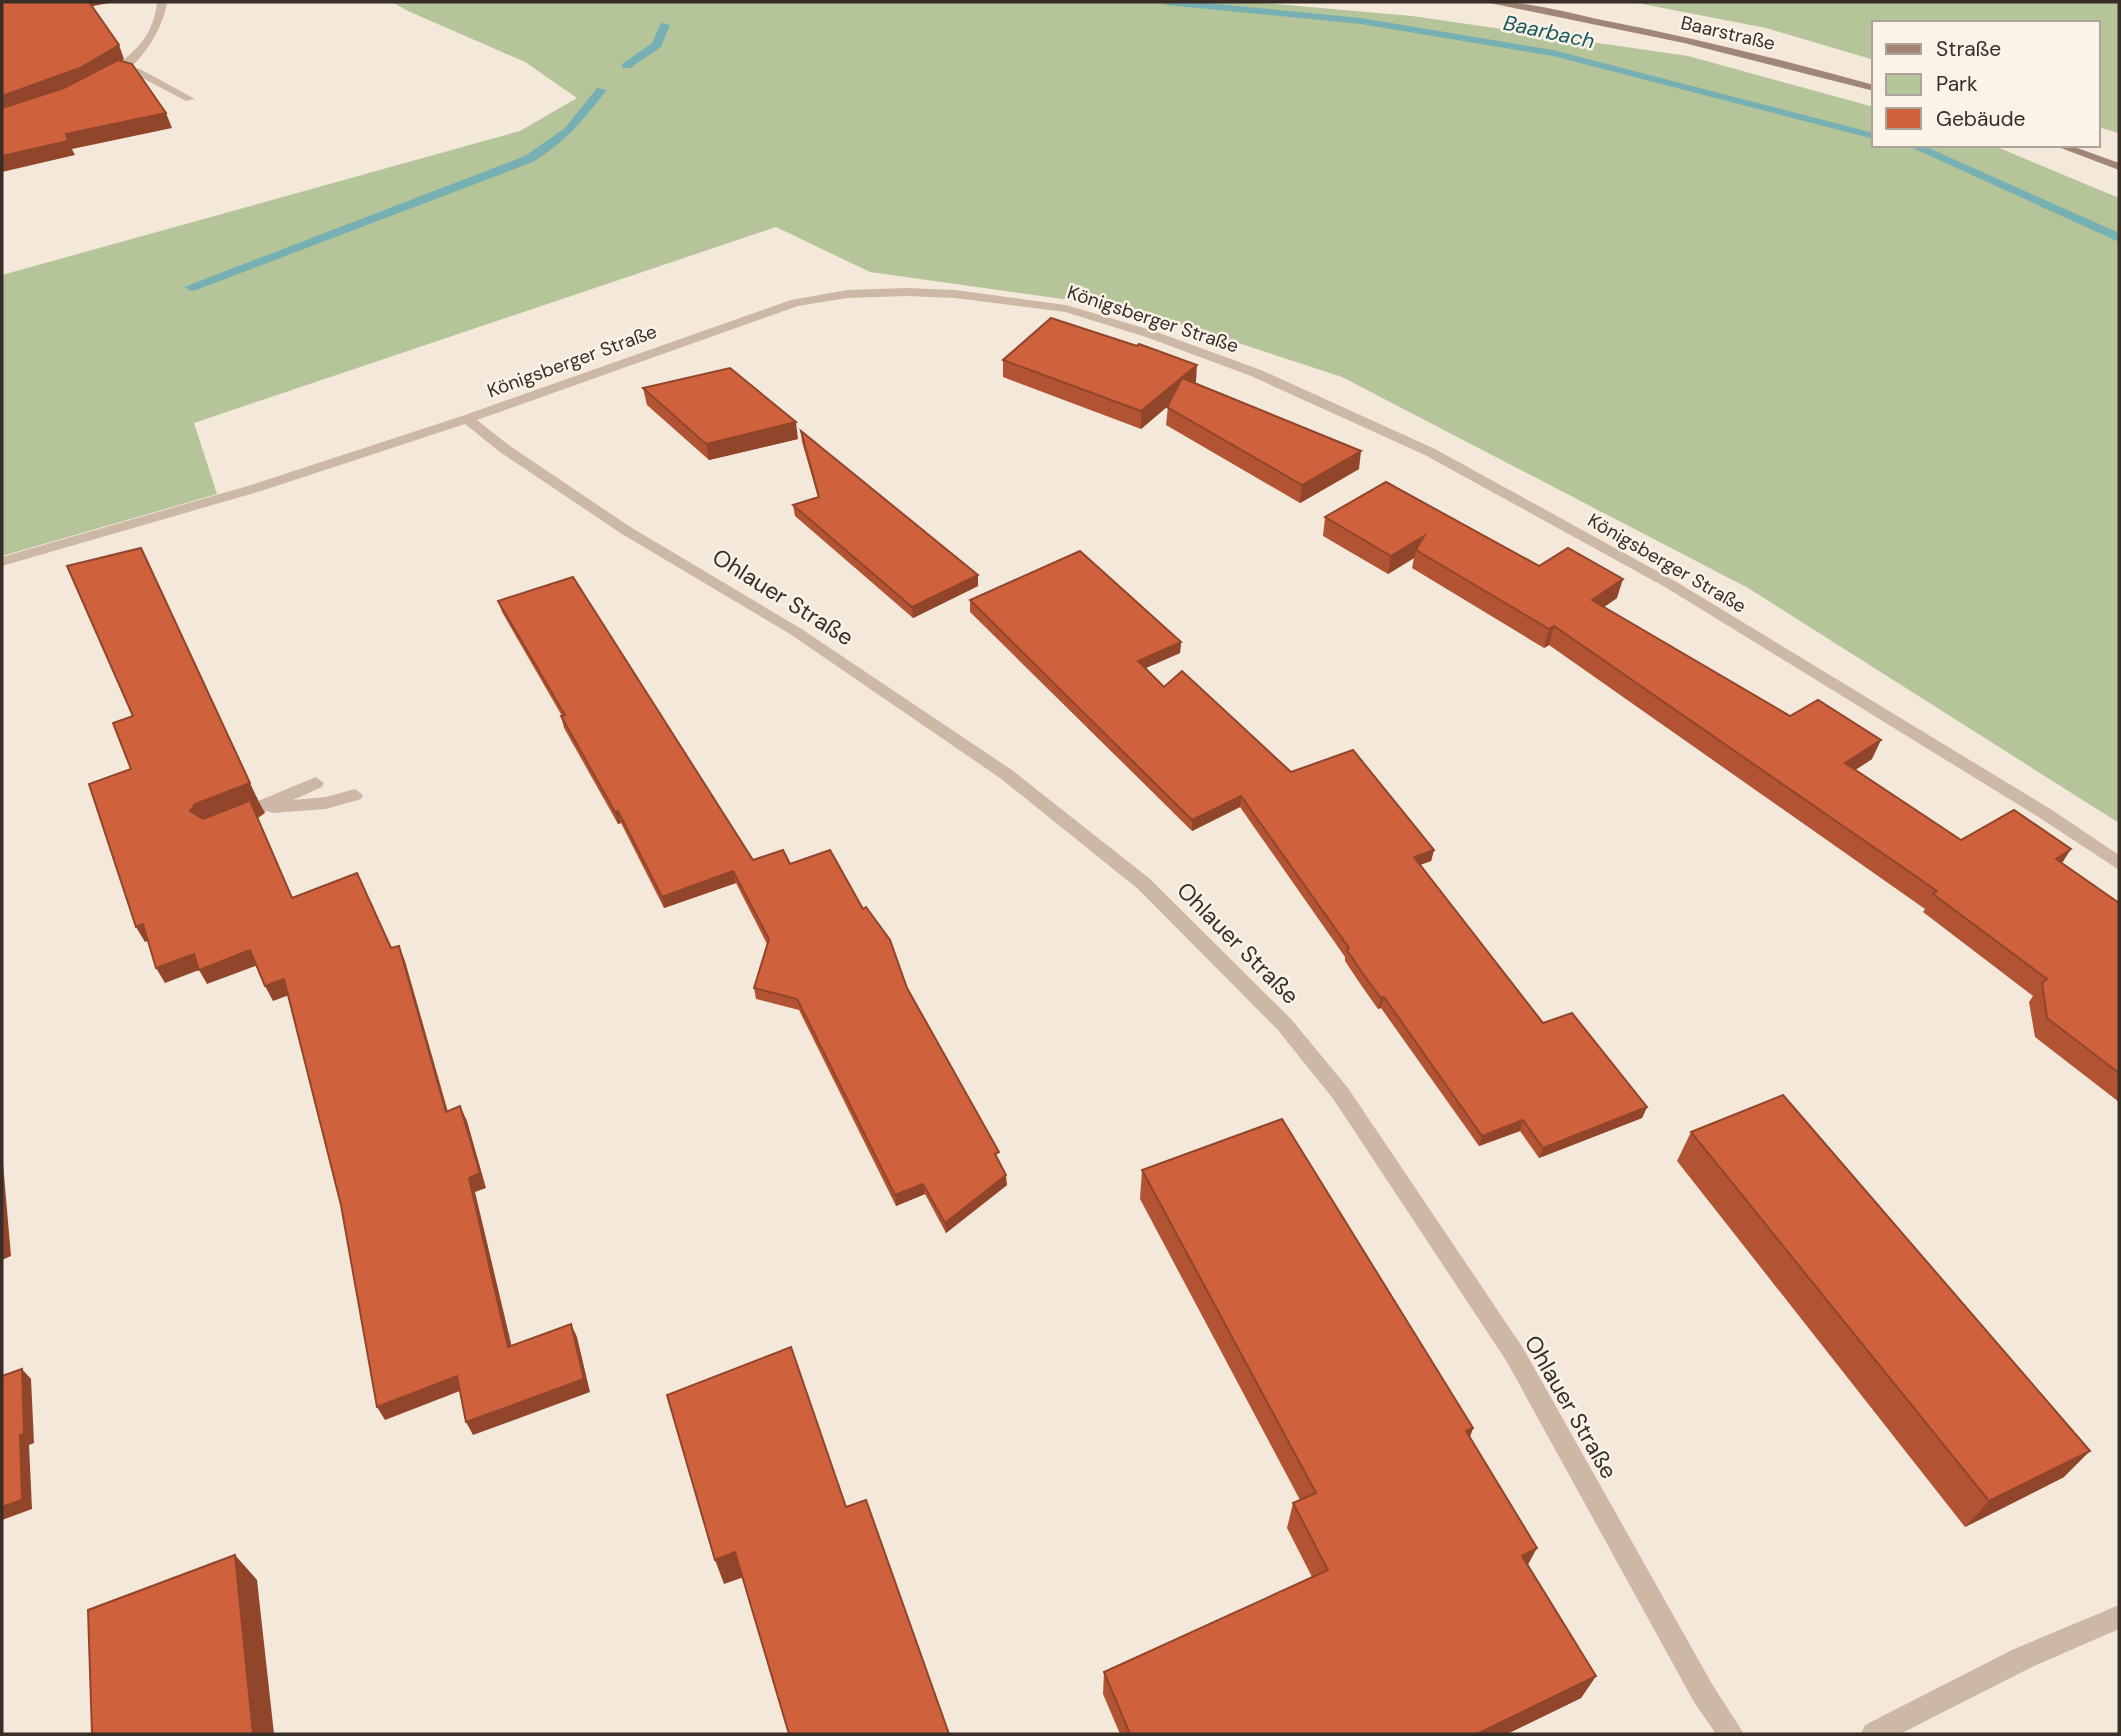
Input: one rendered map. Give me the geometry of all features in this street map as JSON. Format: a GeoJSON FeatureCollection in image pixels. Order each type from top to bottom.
{"type":"FeatureCollection","features":[{"type":"Feature","properties":{"kind":"main road","name":"Baarstraße"},"geometry":{"type":"LineString","coordinates":[[1490,2],[1721,48],[1872,87]]}},
{"type":"Feature","properties":{"kind":"main road"},"geometry":{"type":"LineString","coordinates":[[2064,147],[2119,167]]}},
{"type":"Feature","properties":{"kind":"street"},"geometry":{"type":"LineString","coordinates":[[92,85],[121,68],[140,52],[159,29],[162,2]]}},
{"type":"Feature","properties":{"kind":"street"},"geometry":{"type":"LineString","coordinates":[[121,68],[135,71],[190,99]]}},
{"type":"Feature","properties":{"kind":"street","name":"Königsberger Straße"},"geometry":{"type":"LineString","coordinates":[[2,562],[256,488],[467,419],[794,303],[847,294],[906,292],[955,294],[1066,309],[1150,334],[1256,373],[1430,452],[1670,584],[2046,814],[2119,864]]}},
{"type":"Feature","properties":{"kind":"street","name":"Ohlauer Straße"},"geometry":{"type":"LineString","coordinates":[[467,419],[505,449],[627,531],[795,631],[1006,774],[1144,884],[1284,1024],[1341,1094],[1515,1355],[1703,1693],[1731,1734]]}},
{"type":"Feature","properties":{"kind":"street"},"geometry":{"type":"LineString","coordinates":[[222,822],[316,783]]}},
{"type":"Feature","properties":{"kind":"street"},"geometry":{"type":"LineString","coordinates":[[259,808],[326,803],[355,795]]}},
{"type":"Feature","properties":{"kind":"street"},"geometry":{"type":"LineString","coordinates":[[1874,1734],[2021,1659],[2119,1617]]}},
{"type":"Feature","properties":{"kind":"green space"},"geometry":{"type":"Polygon","coordinates":[[[392,2],[1253,2],[1412,16],[1688,56],[1872,106],[1872,147],[1997,147],[2119,198],[2119,823],[1748,588],[1342,377],[1134,309],[870,272],[776,227],[194,423],[217,494],[2,556],[2,275],[520,131],[577,98],[525,62],[392,2]]]}},
{"type":"Feature","properties":{"kind":"green space"},"geometry":{"type":"Polygon","coordinates":[[[1632,2],[2119,2],[2119,133],[2100,128],[2100,21],[1872,21],[1872,59],[1766,28],[1632,2]]]}},
{"type":"Feature","properties":{"kind":"building"},"geometry":{"type":"Polygon","coordinates":[[[2,2],[89,2],[119,45],[80,68],[2,96],[2,2]]]}},
{"type":"Feature","properties":{"kind":"building"},"geometry":{"type":"Polygon","coordinates":[[[118,60],[132,64],[166,113],[66,134],[68,141],[2,156],[2,108],[64,88],[118,60]]]}},
{"type":"Feature","properties":{"kind":"building"},"geometry":{"type":"Polygon","coordinates":[[[1051,318],[1137,346],[1139,344],[1197,365],[1141,411],[1003,360],[1051,318]]]}},
{"type":"Feature","properties":{"kind":"building"},"geometry":{"type":"Polygon","coordinates":[[[730,368],[796,422],[706,444],[643,388],[730,368]]]}},
{"type":"Feature","properties":{"kind":"building"},"geometry":{"type":"Polygon","coordinates":[[[1182,378],[1361,451],[1302,485],[1167,407],[1182,378]]]}},
{"type":"Feature","properties":{"kind":"building"},"geometry":{"type":"Polygon","coordinates":[[[801,431],[978,575],[912,607],[793,505],[819,497],[801,431]]]}},
{"type":"Feature","properties":{"kind":"building"},"geometry":{"type":"Polygon","coordinates":[[[1386,482],[1539,566],[1568,548],[1623,579],[1592,600],[1790,716],[1818,700],[1881,740],[1845,763],[1961,840],[2014,810],[2071,849],[2056,859],[2119,903],[2119,1073],[2047,1018],[2042,983],[2047,979],[1933,894],[1937,891],[1554,626],[1549,629],[1416,550],[1424,536],[1391,556],[1325,517],[1386,482]]]}},
{"type":"Feature","properties":{"kind":"building"},"geometry":{"type":"Polygon","coordinates":[[[141,548],[250,783],[195,804],[190,811],[203,819],[257,798],[251,803],[292,898],[357,873],[391,948],[399,946],[446,1112],[460,1106],[480,1173],[469,1178],[508,1347],[571,1324],[584,1379],[466,1422],[457,1376],[377,1407],[341,1205],[284,979],[265,986],[250,950],[199,970],[194,954],[156,968],[143,924],[136,927],[89,784],[131,769],[113,723],[133,716],[67,566],[141,548]]]}},
{"type":"Feature","properties":{"kind":"building"},"geometry":{"type":"Polygon","coordinates":[[[1080,551],[1181,642],[1138,661],[1164,687],[1182,671],[1291,772],[1353,750],[1434,850],[1414,857],[1543,1023],[1572,1013],[1647,1107],[1543,1148],[1523,1120],[1482,1136],[1384,997],[1381,998],[1363,974],[1347,950],[1349,948],[1241,796],[1192,820],[970,600],[1080,551]]]}},
{"type":"Feature","properties":{"kind":"building"},"geometry":{"type":"Polygon","coordinates":[[[573,577],[753,860],[783,850],[790,864],[830,850],[863,909],[866,907],[890,940],[907,988],[999,1152],[995,1154],[1006,1175],[945,1223],[923,1184],[895,1195],[797,999],[754,988],[769,939],[733,871],[662,897],[618,811],[615,812],[561,716],[565,715],[498,601],[573,577]]]}},
{"type":"Feature","properties":{"kind":"building"},"geometry":{"type":"Polygon","coordinates":[[[1783,1095],[2090,1451],[1989,1501],[1691,1132],[1783,1095]]]}},
{"type":"Feature","properties":{"kind":"building"},"geometry":{"type":"Polygon","coordinates":[[[1282,1119],[1473,1428],[1466,1431],[1537,1548],[1522,1556],[1596,1676],[1477,1734],[1130,1734],[1104,1672],[1328,1570],[1293,1503],[1316,1493],[1142,1170],[1282,1119]]]}},
{"type":"Feature","properties":{"kind":"building"},"geometry":{"type":"Polygon","coordinates":[[[791,1347],[846,1507],[866,1500],[949,1734],[789,1734],[735,1552],[715,1560],[667,1395],[791,1347]]]}},
{"type":"Feature","properties":{"kind":"building"},"geometry":{"type":"Polygon","coordinates":[[[22,1369],[22,1500],[2,1507],[2,1376],[22,1369]]]}},
{"type":"Feature","properties":{"kind":"building"},"geometry":{"type":"Polygon","coordinates":[[[235,1555],[253,1734],[92,1734],[88,1610],[235,1555]]]}},
{"type":"Feature","properties":{"kind":"waterway","name":"Baarbach"},"geometry":{"type":"LineString","coordinates":[[1167,2],[1361,21],[1553,53],[1872,135]]}},
{"type":"Feature","properties":{"kind":"waterway"},"geometry":{"type":"LineString","coordinates":[[626,66],[657,45],[665,25]]}},
{"type":"Feature","properties":{"kind":"waterway"},"geometry":{"type":"LineString","coordinates":[[191,287],[529,159],[569,130],[601,90]]}},
{"type":"Feature","properties":{"kind":"waterway","name":"Baarbach"},"geometry":{"type":"LineString","coordinates":[[1916,147],[2119,238]]}}]}
